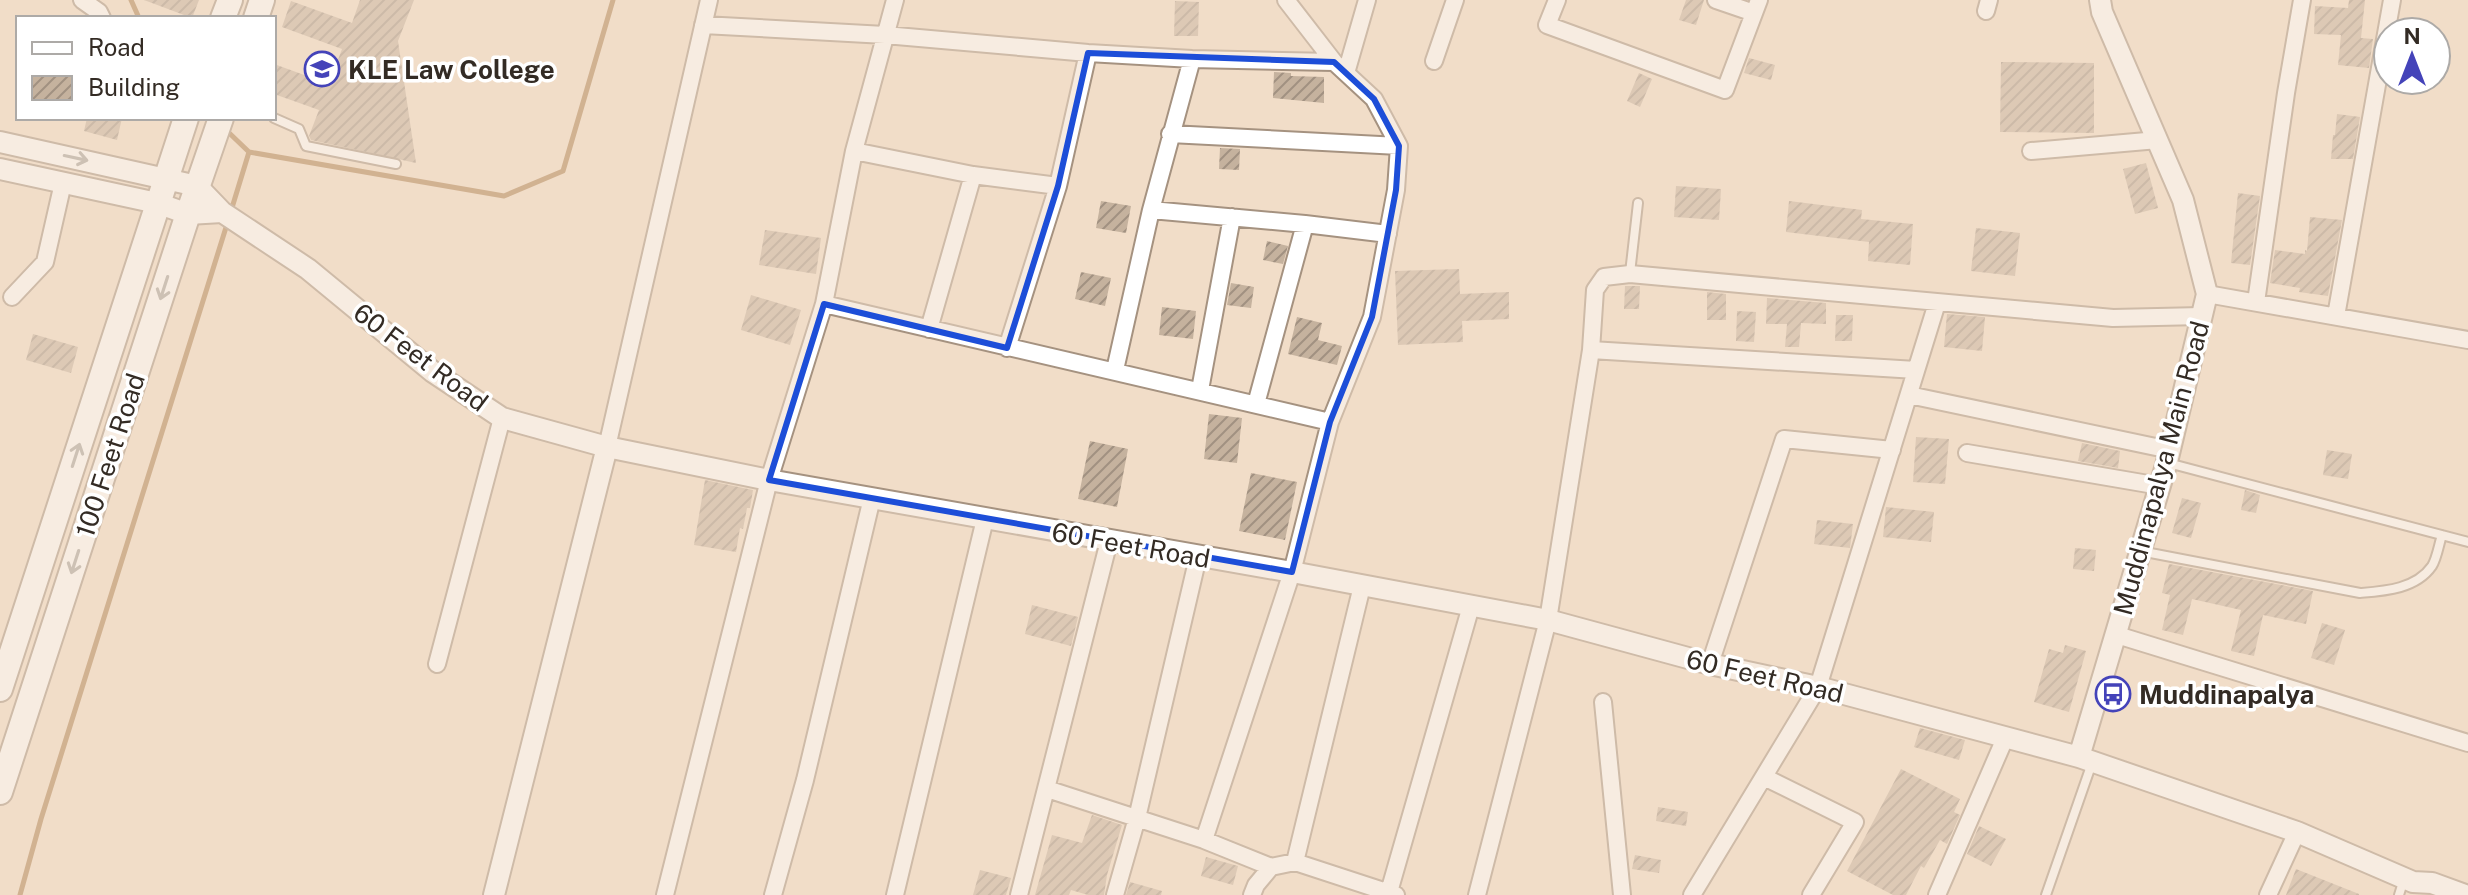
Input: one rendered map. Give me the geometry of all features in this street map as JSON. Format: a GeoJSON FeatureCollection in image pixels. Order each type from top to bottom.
{"type":"FeatureCollection","features":[{"type":"Feature","properties":{"kind":"main road","name":"100 Feet Road"},"geometry":{"type":"LineString","coordinates":[[0,689],[182,120]]}},
{"type":"Feature","properties":{"kind":"main road","name":"100 Feet Road"},"geometry":{"type":"LineString","coordinates":[[0,792],[218,125]]}},
{"type":"Feature","properties":{"kind":"street"},"geometry":{"type":"LineString","coordinates":[[82,0],[101,16]]}},
{"type":"Feature","properties":{"kind":"street"},"geometry":{"type":"LineString","coordinates":[[494,895],[607,447],[709,0]]}},
{"type":"Feature","properties":{"kind":"street"},"geometry":{"type":"LineString","coordinates":[[665,895],[769,480],[824,304],[854,151],[895,0]]}},
{"type":"Feature","properties":{"kind":"street"},"geometry":{"type":"LineString","coordinates":[[1204,840],[1292,572],[1330,422],[1372,317],[1396,190],[1399,146],[1374,99],[1340,67],[1286,0]]}},
{"type":"Feature","properties":{"kind":"street"},"geometry":{"type":"LineString","coordinates":[[1340,67],[1367,0]]}},
{"type":"Feature","properties":{"kind":"street"},"geometry":{"type":"LineString","coordinates":[[1434,61],[1455,0]]}},
{"type":"Feature","properties":{"kind":"street"},"geometry":{"type":"LineString","coordinates":[[1557,0],[1547,25],[1725,90],[1757,7],[1716,0]]}},
{"type":"Feature","properties":{"kind":"street","name":"Muddinapalya Main Road"},"geometry":{"type":"LineString","coordinates":[[2086,760],[2117,635],[2168,456],[2207,294],[2183,200],[2102,12],[2100,0]]}},
{"type":"Feature","properties":{"kind":"street"},"geometry":{"type":"LineString","coordinates":[[2256,302],[2302,0]]}},
{"type":"Feature","properties":{"kind":"street"},"geometry":{"type":"LineString","coordinates":[[2336,316],[2392,0]]}},
{"type":"Feature","properties":{"kind":"street"},"geometry":{"type":"LineString","coordinates":[[703,25],[885,35],[1088,53],[1340,67]]}},
{"type":"Feature","properties":{"kind":"street"},"geometry":{"type":"LineString","coordinates":[[1007,348],[1058,186],[1088,53]]}},
{"type":"Feature","properties":{"kind":"street"},"geometry":{"type":"LineString","coordinates":[[1115,370],[1151,210],[1192,59]]}},
{"type":"Feature","properties":{"kind":"street"},"geometry":{"type":"LineString","coordinates":[[1170,134],[1399,146]]}},
{"type":"Feature","properties":{"kind":"street"},"geometry":{"type":"LineString","coordinates":[[2031,151],[2158,140]]}},
{"type":"Feature","properties":{"kind":"street"},"geometry":{"type":"LineString","coordinates":[[0,142],[197,186]]}},
{"type":"Feature","properties":{"kind":"street"},"geometry":{"type":"LineString","coordinates":[[854,151],[973,175],[1058,186]]}},
{"type":"Feature","properties":{"kind":"street"},"geometry":{"type":"LineString","coordinates":[[0,169],[157,203],[188,214],[227,216]]}},
{"type":"Feature","properties":{"kind":"street"},"geometry":{"type":"LineString","coordinates":[[929,329],[973,175]]}},
{"type":"Feature","properties":{"kind":"street"},"geometry":{"type":"LineString","coordinates":[[12,297],[45,262],[63,183]]}},
{"type":"Feature","properties":{"kind":"street","name":"60 Feet Road"},"geometry":{"type":"LineString","coordinates":[[197,186],[227,216],[308,269],[433,372],[502,418],[607,447],[769,480],[1548,620],[1710,664],[1818,687],[2006,736],[2297,832],[2410,888],[2432,883],[2465,895]]}},
{"type":"Feature","properties":{"kind":"street"},"geometry":{"type":"LineString","coordinates":[[1151,210],[1388,234]]}},
{"type":"Feature","properties":{"kind":"street"},"geometry":{"type":"LineString","coordinates":[[1200,390],[1232,217]]}},
{"type":"Feature","properties":{"kind":"street"},"geometry":{"type":"LineString","coordinates":[[1256,404],[1305,224]]}},
{"type":"Feature","properties":{"kind":"street"},"geometry":{"type":"LineString","coordinates":[[1477,895],[1548,620],[1591,350],[1595,290],[1604,277],[1630,274],[2113,318],[2202,316]]}},
{"type":"Feature","properties":{"kind":"street"},"geometry":{"type":"LineString","coordinates":[[2207,294],[2468,340]]}},
{"type":"Feature","properties":{"kind":"street"},"geometry":{"type":"LineString","coordinates":[[1692,895],[1818,687],[1937,303]]}},
{"type":"Feature","properties":{"kind":"street"},"geometry":{"type":"LineString","coordinates":[[824,304],[1330,422]]}},
{"type":"Feature","properties":{"kind":"street"},"geometry":{"type":"LineString","coordinates":[[1591,350],[1916,370]]}},
{"type":"Feature","properties":{"kind":"street"},"geometry":{"type":"LineString","coordinates":[[1909,395],[2168,456]]}},
{"type":"Feature","properties":{"kind":"street"},"geometry":{"type":"LineString","coordinates":[[437,664],[502,418]]}},
{"type":"Feature","properties":{"kind":"street"},"geometry":{"type":"LineString","coordinates":[[1710,664],[1784,439],[1892,450]]}},
{"type":"Feature","properties":{"kind":"street"},"geometry":{"type":"LineString","coordinates":[[1967,453],[2160,486]]}},
{"type":"Feature","properties":{"kind":"street"},"geometry":{"type":"LineString","coordinates":[[773,895],[805,780],[872,498]]}},
{"type":"Feature","properties":{"kind":"street"},"geometry":{"type":"LineString","coordinates":[[895,895],[985,519]]}},
{"type":"Feature","properties":{"kind":"street"},"geometry":{"type":"LineString","coordinates":[[1019,895],[1109,541]]}},
{"type":"Feature","properties":{"kind":"street"},"geometry":{"type":"LineString","coordinates":[[1115,895],[1137,818],[1198,557]]}},
{"type":"Feature","properties":{"kind":"street"},"geometry":{"type":"LineString","coordinates":[[1295,862],[1362,586]]}},
{"type":"Feature","properties":{"kind":"street"},"geometry":{"type":"LineString","coordinates":[[1047,789],[1204,840],[1271,867],[1295,862],[1392,894],[1471,606]]}},
{"type":"Feature","properties":{"kind":"street"},"geometry":{"type":"LineString","coordinates":[[2117,635],[2468,743]]}},
{"type":"Feature","properties":{"kind":"street"},"geometry":{"type":"LineString","coordinates":[[1603,702],[1622,895]]}},
{"type":"Feature","properties":{"kind":"street"},"geometry":{"type":"LineString","coordinates":[[1937,895],[2006,736]]}},
{"type":"Feature","properties":{"kind":"street"},"geometry":{"type":"LineString","coordinates":[[1764,777],[1855,822],[1811,895]]}},
{"type":"Feature","properties":{"kind":"street"},"geometry":{"type":"LineString","coordinates":[[2268,895],[2297,832]]}},
{"type":"Feature","properties":{"kind":"street"},"geometry":{"type":"LineString","coordinates":[[1252,895],[1271,867]]}},
{"type":"Feature","properties":{"kind":"lane"},"geometry":{"type":"LineString","coordinates":[[276,119],[299,129],[306,146],[396,164]]}},
{"type":"Feature","properties":{"kind":"lane"},"geometry":{"type":"LineString","coordinates":[[1630,274],[1638,203]]}},
{"type":"Feature","properties":{"kind":"lane"},"geometry":{"type":"LineString","coordinates":[[2168,456],[2468,542]]}},
{"type":"Feature","properties":{"kind":"lane"},"geometry":{"type":"LineString","coordinates":[[2140,551],[2360,593],[2389,591],[2413,582],[2432,566],[2442,535]]}},
{"type":"Feature","properties":{"kind":"lane"},"geometry":{"type":"LineString","coordinates":[[2046,895],[2086,760]]}},
{"type":"Feature","properties":{"kind":"highlighted area"},"geometry":{"type":"Polygon","coordinates":[[[1088,53],[1334,62],[1374,99],[1399,146],[1396,190],[1372,317],[1330,422],[1292,572],[769,480],[824,304],[1007,348],[1058,186],[1088,53]]]}},
{"type":"Feature","properties":{"kind":"building"},"geometry":{"type":"Polygon","coordinates":[[[144,0],[199,0],[193,16],[144,0]]]}},
{"type":"Feature","properties":{"kind":"building"},"geometry":{"type":"Polygon","coordinates":[[[360,0],[414,0],[398,41],[416,163],[311,140],[309,136],[319,110],[276,95],[276,65],[329,84],[342,49],[282,27],[291,1],[352,23],[360,0]]]}},
{"type":"Feature","properties":{"kind":"building"},"geometry":{"type":"Polygon","coordinates":[[[1686,0],[1704,0],[1696,25],[1679,20],[1686,0]]]}},
{"type":"Feature","properties":{"kind":"building"},"geometry":{"type":"Polygon","coordinates":[[[2349,0],[2365,0],[2361,38],[2372,39],[2369,68],[2338,65],[2341,35],[2314,34],[2315,6],[2348,8],[2349,0]]]}},
{"type":"Feature","properties":{"kind":"building"},"geometry":{"type":"Polygon","coordinates":[[[1175,1],[1199,2],[1198,36],[1174,36],[1175,1]]]}},
{"type":"Feature","properties":{"kind":"building"},"geometry":{"type":"Polygon","coordinates":[[[1749,58],[1775,65],[1771,80],[1744,73],[1749,58]]]}},
{"type":"Feature","properties":{"kind":"building"},"geometry":{"type":"Polygon","coordinates":[[[2001,62],[2094,63],[2094,133],[2000,132],[2001,62]]]}},
{"type":"Feature","properties":{"kind":"building"},"geometry":{"type":"Polygon","coordinates":[[[1274,72],[1324,77],[1324,103],[1273,98],[1274,72]]]}},
{"type":"Feature","properties":{"kind":"building"},"geometry":{"type":"Polygon","coordinates":[[[1639,73],[1652,79],[1640,107],[1627,101],[1639,73]]]}},
{"type":"Feature","properties":{"kind":"building"},"geometry":{"type":"Polygon","coordinates":[[[2337,114],[2360,117],[2353,159],[2331,159],[2337,114]]]}},
{"type":"Feature","properties":{"kind":"building"},"geometry":{"type":"Polygon","coordinates":[[[87,120],[122,120],[117,140],[84,131],[87,120]]]}},
{"type":"Feature","properties":{"kind":"building"},"geometry":{"type":"Polygon","coordinates":[[[1220,148],[1240,149],[1239,170],[1219,169],[1220,148]]]}},
{"type":"Feature","properties":{"kind":"building"},"geometry":{"type":"Polygon","coordinates":[[[2146,163],[2158,208],[2135,214],[2123,169],[2146,163]]]}},
{"type":"Feature","properties":{"kind":"building"},"geometry":{"type":"Polygon","coordinates":[[[1676,186],[1721,189],[1719,220],[1674,217],[1676,186]]]}},
{"type":"Feature","properties":{"kind":"building"},"geometry":{"type":"Polygon","coordinates":[[[2238,193],[2260,196],[2250,265],[2231,263],[2238,193]]]}},
{"type":"Feature","properties":{"kind":"building"},"geometry":{"type":"Polygon","coordinates":[[[1101,201],[1131,206],[1126,233],[1096,228],[1101,201]]]}},
{"type":"Feature","properties":{"kind":"building"},"geometry":{"type":"Polygon","coordinates":[[[1789,201],[1862,210],[1861,219],[1913,224],[1910,265],[1868,261],[1869,242],[1786,232],[1789,201]]]}},
{"type":"Feature","properties":{"kind":"building"},"geometry":{"type":"Polygon","coordinates":[[[2310,217],[2342,220],[2328,296],[2299,292],[2300,288],[2270,283],[2275,250],[2305,254],[2307,251],[2310,217]]]}},
{"type":"Feature","properties":{"kind":"building"},"geometry":{"type":"Polygon","coordinates":[[[1976,228],[2020,233],[2015,276],[1971,271],[1976,228]]]}},
{"type":"Feature","properties":{"kind":"building"},"geometry":{"type":"Polygon","coordinates":[[[765,230],[821,238],[816,274],[759,265],[765,230]]]}},
{"type":"Feature","properties":{"kind":"building"},"geometry":{"type":"Polygon","coordinates":[[[1267,241],[1288,246],[1283,264],[1263,260],[1267,241]]]}},
{"type":"Feature","properties":{"kind":"building"},"geometry":{"type":"Polygon","coordinates":[[[1459,269],[1460,294],[1509,292],[1509,319],[1462,321],[1463,342],[1398,345],[1395,271],[1459,269]]]}},
{"type":"Feature","properties":{"kind":"building"},"geometry":{"type":"Polygon","coordinates":[[[1081,272],[1111,278],[1105,306],[1075,299],[1081,272]]]}},
{"type":"Feature","properties":{"kind":"building"},"geometry":{"type":"Polygon","coordinates":[[[1231,283],[1254,287],[1251,308],[1227,305],[1231,283]]]}},
{"type":"Feature","properties":{"kind":"building"},"geometry":{"type":"Polygon","coordinates":[[[1625,286],[1640,286],[1639,309],[1624,309],[1625,286]]]}},
{"type":"Feature","properties":{"kind":"building"},"geometry":{"type":"Polygon","coordinates":[[[1707,292],[1726,294],[1726,320],[1707,320],[1707,292]]]}},
{"type":"Feature","properties":{"kind":"building"},"geometry":{"type":"Polygon","coordinates":[[[751,295],[801,310],[790,345],[741,330],[751,295]]]}},
{"type":"Feature","properties":{"kind":"building"},"geometry":{"type":"Polygon","coordinates":[[[1767,298],[1826,303],[1826,324],[1801,323],[1799,347],[1785,347],[1787,324],[1766,324],[1767,298]]]}},
{"type":"Feature","properties":{"kind":"building"},"geometry":{"type":"Polygon","coordinates":[[[1162,307],[1196,311],[1193,339],[1159,335],[1162,307]]]}},
{"type":"Feature","properties":{"kind":"building"},"geometry":{"type":"Polygon","coordinates":[[[1737,311],[1756,312],[1754,342],[1736,341],[1737,311]]]}},
{"type":"Feature","properties":{"kind":"building"},"geometry":{"type":"Polygon","coordinates":[[[1947,314],[1985,317],[1982,351],[1944,347],[1947,314]]]}},
{"type":"Feature","properties":{"kind":"building"},"geometry":{"type":"Polygon","coordinates":[[[1836,315],[1853,315],[1852,341],[1835,341],[1836,315]]]}},
{"type":"Feature","properties":{"kind":"building"},"geometry":{"type":"Polygon","coordinates":[[[1297,317],[1322,323],[1318,340],[1342,346],[1337,365],[1288,354],[1297,317]]]}},
{"type":"Feature","properties":{"kind":"building"},"geometry":{"type":"Polygon","coordinates":[[[33,334],[78,347],[71,373],[26,360],[33,334]]]}},
{"type":"Feature","properties":{"kind":"building"},"geometry":{"type":"Polygon","coordinates":[[[1209,414],[1242,418],[1237,463],[1204,459],[1209,414]]]}},
{"type":"Feature","properties":{"kind":"building"},"geometry":{"type":"Polygon","coordinates":[[[1916,437],[1949,439],[1945,484],[1913,482],[1916,437]]]}},
{"type":"Feature","properties":{"kind":"building"},"geometry":{"type":"Polygon","coordinates":[[[1090,441],[1128,449],[1117,507],[1078,499],[1090,441]]]}},
{"type":"Feature","properties":{"kind":"building"},"geometry":{"type":"Polygon","coordinates":[[[2082,443],[2120,451],[2118,468],[2078,461],[2082,443]]]}},
{"type":"Feature","properties":{"kind":"building"},"geometry":{"type":"Polygon","coordinates":[[[2327,450],[2352,454],[2348,479],[2323,475],[2327,450]]]}},
{"type":"Feature","properties":{"kind":"building"},"geometry":{"type":"Polygon","coordinates":[[[1251,473],[1297,482],[1285,540],[1239,531],[1251,473]]]}},
{"type":"Feature","properties":{"kind":"building"},"geometry":{"type":"Polygon","coordinates":[[[705,480],[753,490],[743,529],[740,528],[736,552],[694,545],[705,480]]]}},
{"type":"Feature","properties":{"kind":"building"},"geometry":{"type":"Polygon","coordinates":[[[2245,490],[2260,495],[2256,513],[2241,510],[2245,490]]]}},
{"type":"Feature","properties":{"kind":"building"},"geometry":{"type":"Polygon","coordinates":[[[2182,498],[2201,503],[2191,538],[2172,533],[2182,498]]]}},
{"type":"Feature","properties":{"kind":"building"},"geometry":{"type":"Polygon","coordinates":[[[1886,507],[1934,512],[1931,542],[1883,537],[1886,507]]]}},
{"type":"Feature","properties":{"kind":"building"},"geometry":{"type":"Polygon","coordinates":[[[1817,520],[1853,524],[1850,548],[1814,544],[1817,520]]]}},
{"type":"Feature","properties":{"kind":"building"},"geometry":{"type":"Polygon","coordinates":[[[2075,548],[2096,550],[2094,571],[2073,569],[2075,548]]]}},
{"type":"Feature","properties":{"kind":"building"},"geometry":{"type":"Polygon","coordinates":[[[2169,564],[2313,591],[2306,624],[2263,615],[2254,656],[2231,651],[2241,610],[2192,599],[2183,635],[2162,630],[2170,595],[2162,593],[2169,564]]]}},
{"type":"Feature","properties":{"kind":"building"},"geometry":{"type":"Polygon","coordinates":[[[1032,605],[1078,617],[1071,646],[1025,634],[1032,605]]]}},
{"type":"Feature","properties":{"kind":"building"},"geometry":{"type":"Polygon","coordinates":[[[2322,623],[2345,630],[2334,665],[2311,658],[2322,623]]]}},
{"type":"Feature","properties":{"kind":"building"},"geometry":{"type":"Polygon","coordinates":[[[2065,645],[2086,651],[2069,712],[2034,702],[2049,649],[2063,653],[2065,645]]]}},
{"type":"Feature","properties":{"kind":"building"},"geometry":{"type":"Polygon","coordinates":[[[1920,728],[1965,740],[1959,760],[1914,747],[1920,728]]]}},
{"type":"Feature","properties":{"kind":"building"},"geometry":{"type":"Polygon","coordinates":[[[1901,769],[1960,799],[1954,812],[1960,815],[1947,844],[1940,840],[1924,868],[1921,866],[1906,895],[1893,895],[1847,871],[1901,769]]]}},
{"type":"Feature","properties":{"kind":"building"},"geometry":{"type":"Polygon","coordinates":[[[1658,807],[1688,812],[1686,826],[1656,821],[1658,807]]]}},
{"type":"Feature","properties":{"kind":"building"},"geometry":{"type":"Polygon","coordinates":[[[1092,815],[1122,825],[1104,895],[1071,890],[1069,895],[1035,895],[1052,835],[1082,843],[1092,815]]]}},
{"type":"Feature","properties":{"kind":"building"},"geometry":{"type":"Polygon","coordinates":[[[1979,826],[2006,839],[1991,866],[1967,854],[1979,826]]]}},
{"type":"Feature","properties":{"kind":"building"},"geometry":{"type":"Polygon","coordinates":[[[1635,855],[1661,860],[1659,873],[1632,869],[1635,855]]]}},
{"type":"Feature","properties":{"kind":"building"},"geometry":{"type":"Polygon","coordinates":[[[1206,857],[1238,866],[1233,885],[1201,876],[1206,857]]]}},
{"type":"Feature","properties":{"kind":"building"},"geometry":{"type":"Polygon","coordinates":[[[2296,869],[2359,894],[2359,895],[2286,895],[2296,869]]]}},
{"type":"Feature","properties":{"kind":"building"},"geometry":{"type":"Polygon","coordinates":[[[980,870],[1011,878],[1006,895],[973,895],[980,870]]]}},
{"type":"Feature","properties":{"kind":"building"},"geometry":{"type":"Polygon","coordinates":[[[1130,882],[1162,891],[1161,895],[1126,895],[1130,882]]]}},
{"type":"Feature","properties":{"kind":"waterway"},"geometry":{"type":"LineString","coordinates":[[131,0],[138,16]]}},
{"type":"Feature","properties":{"kind":"waterway"},"geometry":{"type":"LineString","coordinates":[[231,211],[249,152],[504,196],[563,171],[613,0]]}},
{"type":"Feature","properties":{"kind":"waterway"},"geometry":{"type":"LineString","coordinates":[[225,129],[249,152]]}},
{"type":"Feature","properties":{"kind":"waterway"},"geometry":{"type":"LineString","coordinates":[[20,895],[228,221]]}},
{"type":"Feature","properties":{"kind":"place","name":"KLE Law College"},"geometry":{"type":"Point","coordinates":[322,69]}},
{"type":"Feature","properties":{"kind":"place","name":"Muddinapalya"},"geometry":{"type":"Point","coordinates":[2113,694]}}]}
